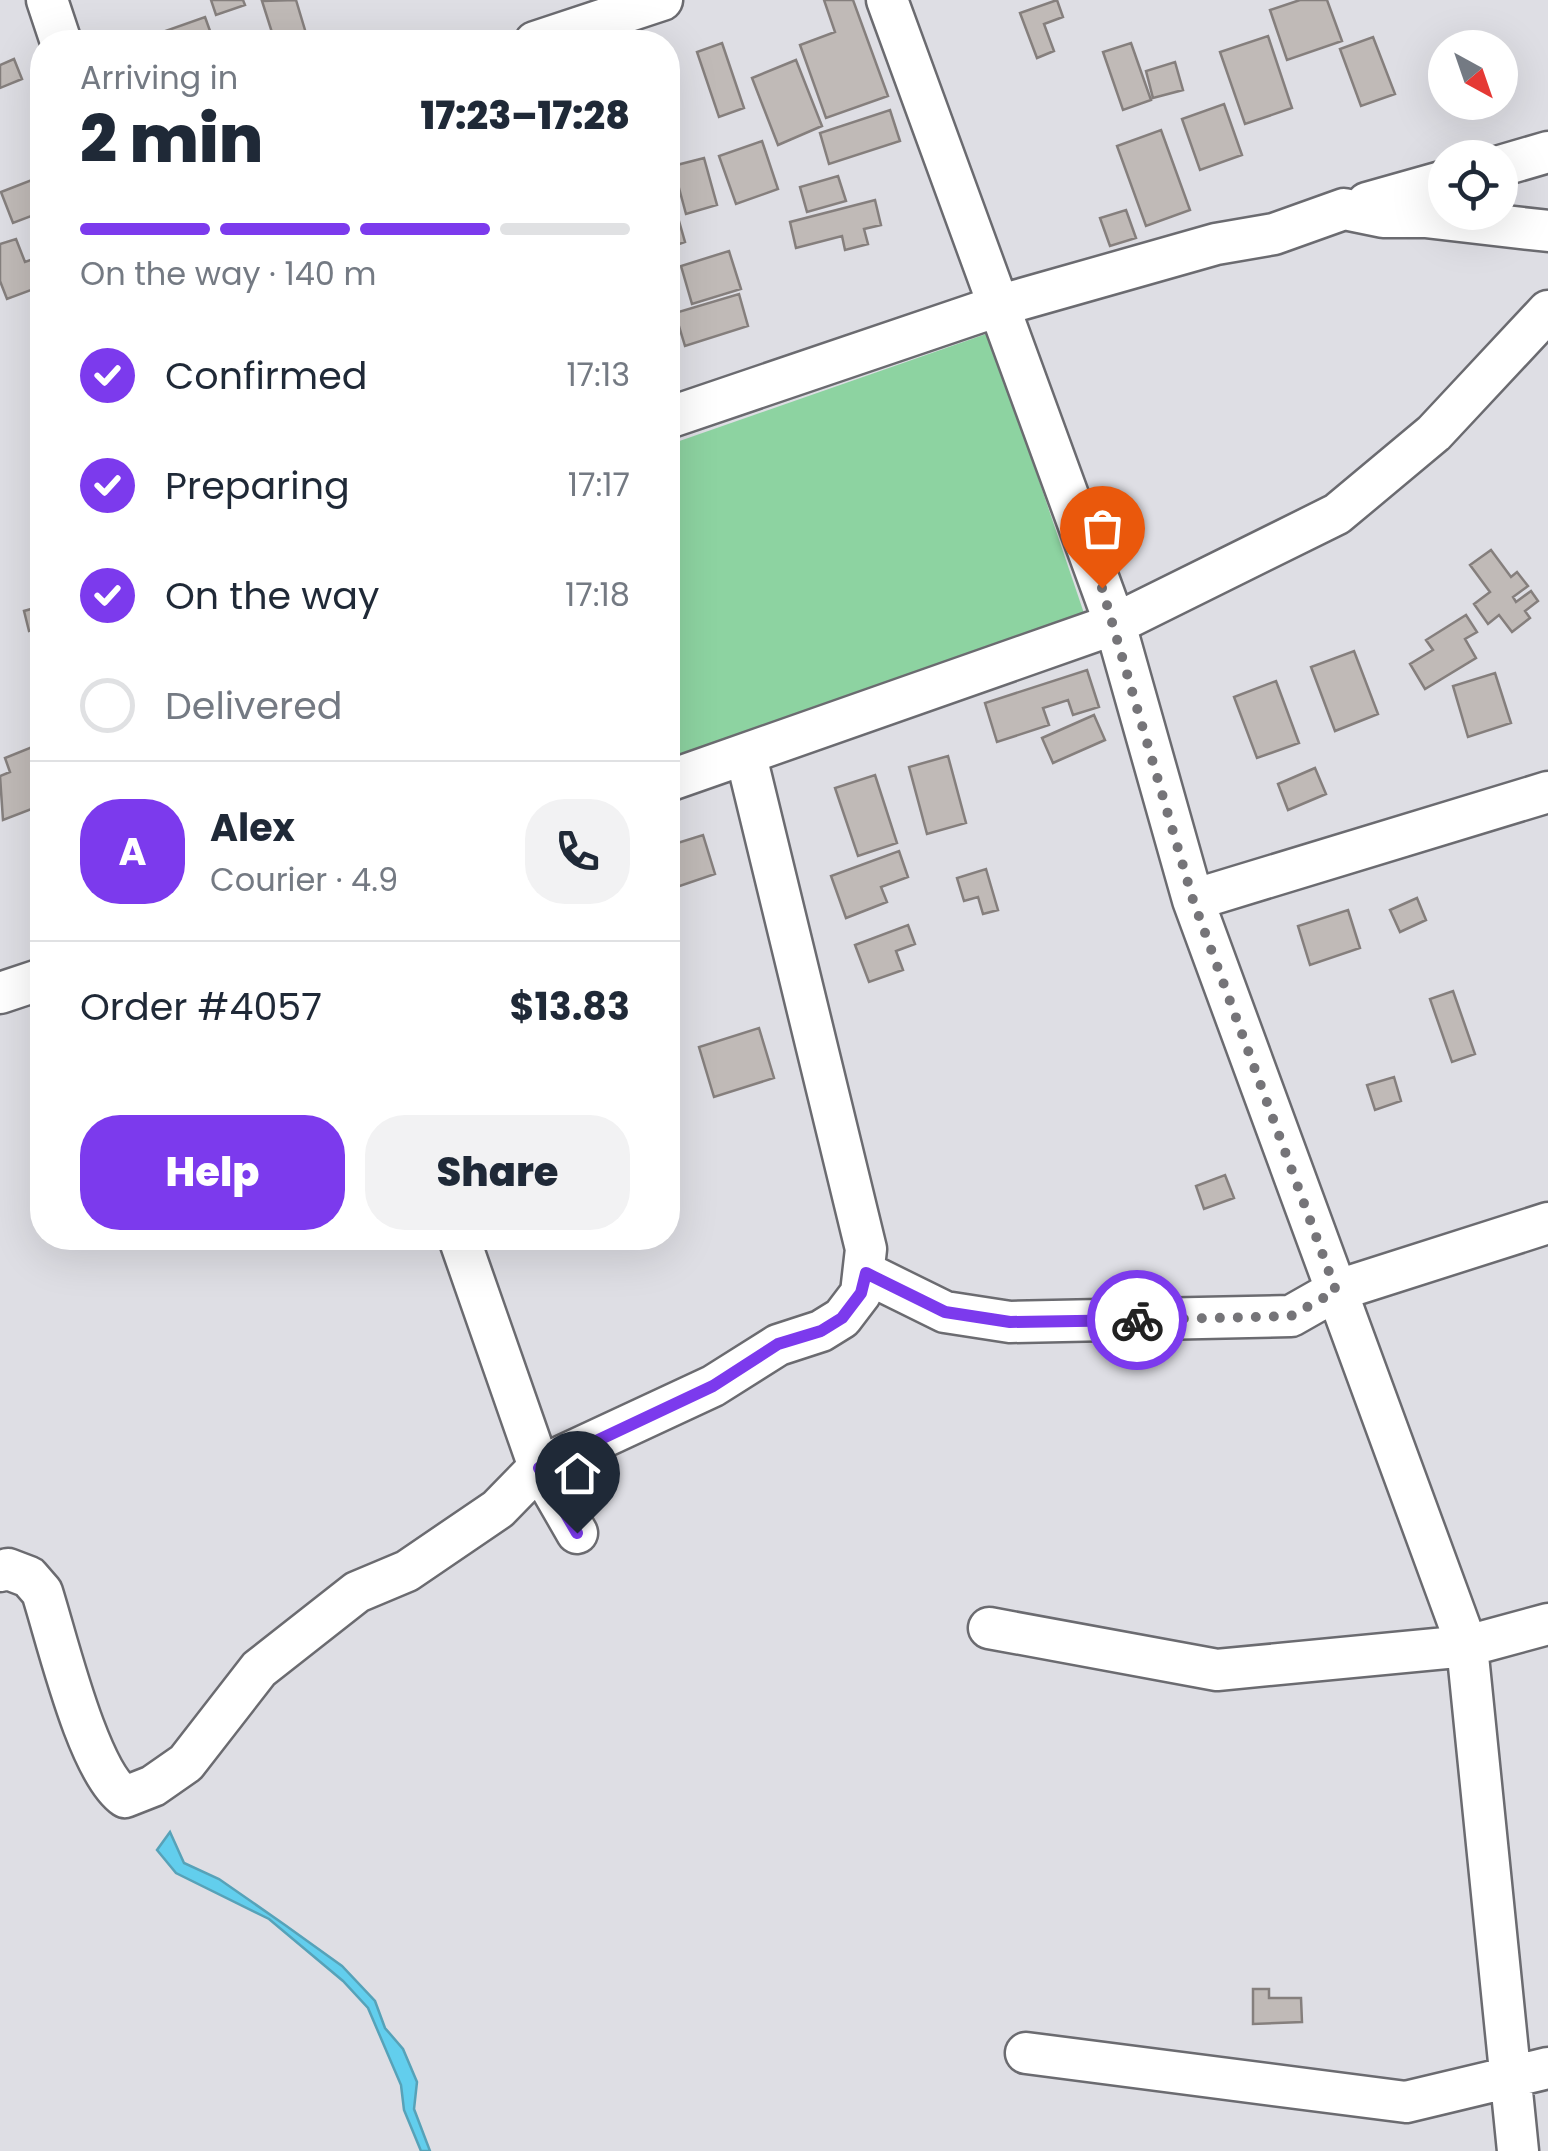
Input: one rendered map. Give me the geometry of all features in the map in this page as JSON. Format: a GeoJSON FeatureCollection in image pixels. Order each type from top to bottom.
{"type":"FeatureCollection","features":[{"type":"Feature","properties":{"kind":"street"},"geometry":{"type":"LineString","coordinates":[[47,0],[57,30]]}},
{"type":"Feature","properties":{"kind":"street"},"geometry":{"type":"LineString","coordinates":[[571,30],[662,0]]}},
{"type":"Feature","properties":{"kind":"street"},"geometry":{"type":"LineString","coordinates":[[887,0],[1115,624],[1193,900],[1468,1646],[1530,2073],[1518,2151]]}},
{"type":"Feature","properties":{"kind":"street"},"geometry":{"type":"LineString","coordinates":[[1518,161],[1548,152]]}},
{"type":"Feature","properties":{"kind":"street"},"geometry":{"type":"LineString","coordinates":[[680,414],[1001,305],[1216,244],[1274,234],[1428,186]]}},
{"type":"Feature","properties":{"kind":"street"},"geometry":{"type":"LineString","coordinates":[[1344,209],[1383,217],[1425,217],[1548,231]]}},
{"type":"Feature","properties":{"kind":"street"},"geometry":{"type":"LineString","coordinates":[[680,777],[1115,624],[1337,514],[1434,433],[1548,310]]}},
{"type":"Feature","properties":{"kind":"street"},"geometry":{"type":"LineString","coordinates":[[0,1571],[8,1568],[29,1577],[42,1592],[108,1786],[125,1797],[153,1786],[186,1763],[259,1669],[357,1592],[407,1571],[498,1509],[539,1468],[713,1386],[778,1344],[821,1331],[842,1318],[861,1293],[866,1249],[746,756]]}},
{"type":"Feature","properties":{"kind":"street"},"geometry":{"type":"LineString","coordinates":[[1193,900],[1548,792]]}},
{"type":"Feature","properties":{"kind":"street"},"geometry":{"type":"LineString","coordinates":[[0,993],[30,983]]}},
{"type":"Feature","properties":{"kind":"street"},"geometry":{"type":"LineString","coordinates":[[866,1273],[945,1312],[1010,1322],[1291,1316],[1336,1291],[1548,1223]]}},
{"type":"Feature","properties":{"kind":"street"},"geometry":{"type":"LineString","coordinates":[[463,1250],[539,1468],[577,1533]]}},
{"type":"Feature","properties":{"kind":"street"},"geometry":{"type":"LineString","coordinates":[[989,1628],[1217,1670],[1468,1646],[1548,1624]]}},
{"type":"Feature","properties":{"kind":"street"},"geometry":{"type":"LineString","coordinates":[[1026,2053],[1406,2102],[1530,2073]]}},
{"type":"Feature","properties":{"kind":"green space"},"geometry":{"type":"Polygon","coordinates":[[[989,333],[1090,631],[680,770],[680,441],[989,333]]]}},
{"type":"Feature","properties":{"kind":"water"},"geometry":{"type":"Polygon","coordinates":[[[170,1832],[184,1863],[219,1879],[342,1966],[375,2001],[385,2028],[403,2049],[417,2082],[414,2109],[430,2151],[421,2151],[404,2110],[401,2085],[368,2008],[343,1981],[269,1919],[176,1873],[157,1850],[170,1832]]]}},
{"type":"Feature","properties":{"kind":"building"},"geometry":{"type":"Polygon","coordinates":[[[211,0],[243,0],[245,5],[216,15],[211,0]]]}},
{"type":"Feature","properties":{"kind":"building"},"geometry":{"type":"Polygon","coordinates":[[[296,0],[305,30],[271,30],[262,1],[296,0]]]}},
{"type":"Feature","properties":{"kind":"building"},"geometry":{"type":"Polygon","coordinates":[[[824,0],[853,0],[888,96],[826,118],[800,45],[835,32],[824,0]]]}},
{"type":"Feature","properties":{"kind":"building"},"geometry":{"type":"Polygon","coordinates":[[[1057,0],[1063,17],[1044,24],[1054,51],[1037,58],[1020,13],[1057,0]]]}},
{"type":"Feature","properties":{"kind":"building"},"geometry":{"type":"Polygon","coordinates":[[[1300,0],[1327,0],[1342,41],[1287,60],[1270,10],[1300,0]]]}},
{"type":"Feature","properties":{"kind":"building"},"geometry":{"type":"Polygon","coordinates":[[[205,17],[210,30],[168,30],[205,17]]]}},
{"type":"Feature","properties":{"kind":"building"},"geometry":{"type":"Polygon","coordinates":[[[1268,36],[1292,108],[1245,124],[1220,52],[1268,36]]]}},
{"type":"Feature","properties":{"kind":"building"},"geometry":{"type":"Polygon","coordinates":[[[1373,37],[1395,94],[1361,106],[1340,49],[1373,37]]]}},
{"type":"Feature","properties":{"kind":"building"},"geometry":{"type":"Polygon","coordinates":[[[722,43],[744,108],[719,117],[697,52],[722,43]]]}},
{"type":"Feature","properties":{"kind":"building"},"geometry":{"type":"Polygon","coordinates":[[[1131,43],[1151,100],[1123,110],[1103,52],[1131,43]]]}},
{"type":"Feature","properties":{"kind":"building"},"geometry":{"type":"Polygon","coordinates":[[[14,59],[22,79],[0,88],[0,65],[14,59]]]}},
{"type":"Feature","properties":{"kind":"building"},"geometry":{"type":"Polygon","coordinates":[[[796,60],[822,126],[778,145],[752,78],[796,60]]]}},
{"type":"Feature","properties":{"kind":"building"},"geometry":{"type":"Polygon","coordinates":[[[1175,62],[1183,90],[1153,98],[1146,71],[1175,62]]]}},
{"type":"Feature","properties":{"kind":"building"},"geometry":{"type":"Polygon","coordinates":[[[1224,104],[1242,155],[1200,170],[1182,119],[1224,104]]]}},
{"type":"Feature","properties":{"kind":"building"},"geometry":{"type":"Polygon","coordinates":[[[890,110],[900,141],[829,164],[820,133],[890,110]]]}},
{"type":"Feature","properties":{"kind":"building"},"geometry":{"type":"Polygon","coordinates":[[[1161,130],[1190,210],[1146,226],[1117,146],[1161,130]]]}},
{"type":"Feature","properties":{"kind":"building"},"geometry":{"type":"Polygon","coordinates":[[[762,141],[778,189],[736,204],[719,156],[762,141]]]}},
{"type":"Feature","properties":{"kind":"building"},"geometry":{"type":"Polygon","coordinates":[[[704,158],[717,205],[686,214],[680,192],[680,164],[704,158]]]}},
{"type":"Feature","properties":{"kind":"building"},"geometry":{"type":"Polygon","coordinates":[[[838,176],[846,201],[807,212],[800,187],[838,176]]]}},
{"type":"Feature","properties":{"kind":"building"},"geometry":{"type":"Polygon","coordinates":[[[30,181],[30,217],[13,223],[1,192],[30,181]]]}},
{"type":"Feature","properties":{"kind":"building"},"geometry":{"type":"Polygon","coordinates":[[[875,200],[881,225],[864,229],[868,244],[845,250],[842,236],[796,248],[790,222],[875,200]]]}},
{"type":"Feature","properties":{"kind":"building"},"geometry":{"type":"Polygon","coordinates":[[[1126,210],[1136,238],[1110,246],[1100,218],[1126,210]]]}},
{"type":"Feature","properties":{"kind":"building"},"geometry":{"type":"Polygon","coordinates":[[[16,239],[25,262],[30,260],[30,290],[7,299],[0,281],[0,244],[16,239]]]}},
{"type":"Feature","properties":{"kind":"building"},"geometry":{"type":"Polygon","coordinates":[[[729,251],[741,289],[692,304],[681,266],[729,251]]]}},
{"type":"Feature","properties":{"kind":"building"},"geometry":{"type":"Polygon","coordinates":[[[739,294],[748,326],[685,346],[680,312],[739,294]]]}},
{"type":"Feature","properties":{"kind":"building"},"geometry":{"type":"Polygon","coordinates":[[[1491,550],[1511,577],[1517,572],[1528,586],[1513,597],[1516,602],[1531,591],[1538,601],[1525,611],[1530,618],[1512,632],[1499,615],[1488,624],[1474,604],[1490,592],[1470,565],[1491,550]]]}},
{"type":"Feature","properties":{"kind":"building"},"geometry":{"type":"Polygon","coordinates":[[[30,609],[29,631],[24,611],[30,609]]]}},
{"type":"Feature","properties":{"kind":"building"},"geometry":{"type":"Polygon","coordinates":[[[1466,615],[1477,632],[1465,639],[1476,658],[1425,689],[1410,664],[1433,650],[1426,640],[1466,615]]]}},
{"type":"Feature","properties":{"kind":"building"},"geometry":{"type":"Polygon","coordinates":[[[1354,651],[1378,714],[1335,731],[1311,667],[1354,651]]]}},
{"type":"Feature","properties":{"kind":"building"},"geometry":{"type":"Polygon","coordinates":[[[1087,670],[1099,707],[1073,715],[1068,700],[1043,708],[1049,725],[997,742],[985,703],[1087,670]]]}},
{"type":"Feature","properties":{"kind":"building"},"geometry":{"type":"Polygon","coordinates":[[[1495,673],[1511,723],[1468,737],[1453,686],[1495,673]]]}},
{"type":"Feature","properties":{"kind":"building"},"geometry":{"type":"Polygon","coordinates":[[[1276,681],[1299,743],[1257,758],[1234,697],[1276,681]]]}},
{"type":"Feature","properties":{"kind":"building"},"geometry":{"type":"Polygon","coordinates":[[[1094,715],[1105,740],[1053,763],[1042,738],[1094,715]]]}},
{"type":"Feature","properties":{"kind":"building"},"geometry":{"type":"Polygon","coordinates":[[[30,748],[30,810],[3,820],[0,776],[10,772],[5,758],[30,748]]]}},
{"type":"Feature","properties":{"kind":"building"},"geometry":{"type":"Polygon","coordinates":[[[948,756],[966,823],[927,834],[909,767],[948,756]]]}},
{"type":"Feature","properties":{"kind":"building"},"geometry":{"type":"Polygon","coordinates":[[[1315,768],[1326,794],[1288,810],[1278,784],[1315,768]]]}},
{"type":"Feature","properties":{"kind":"building"},"geometry":{"type":"Polygon","coordinates":[[[875,775],[897,843],[858,856],[835,788],[875,775]]]}},
{"type":"Feature","properties":{"kind":"building"},"geometry":{"type":"Polygon","coordinates":[[[703,835],[715,874],[680,886],[680,842],[703,835]]]}},
{"type":"Feature","properties":{"kind":"building"},"geometry":{"type":"Polygon","coordinates":[[[899,851],[908,877],[881,887],[887,902],[846,918],[831,876],[899,851]]]}},
{"type":"Feature","properties":{"kind":"building"},"geometry":{"type":"Polygon","coordinates":[[[986,869],[998,910],[983,914],[978,897],[964,901],[957,878],[986,869]]]}},
{"type":"Feature","properties":{"kind":"building"},"geometry":{"type":"Polygon","coordinates":[[[1417,898],[1426,920],[1400,932],[1390,910],[1417,898]]]}},
{"type":"Feature","properties":{"kind":"building"},"geometry":{"type":"Polygon","coordinates":[[[1348,910],[1360,948],[1310,965],[1298,926],[1348,910]]]}},
{"type":"Feature","properties":{"kind":"building"},"geometry":{"type":"Polygon","coordinates":[[[908,925],[915,944],[896,951],[903,970],[869,982],[855,945],[908,925]]]}},
{"type":"Feature","properties":{"kind":"building"},"geometry":{"type":"Polygon","coordinates":[[[1453,991],[1475,1054],[1452,1062],[1430,999],[1453,991]]]}},
{"type":"Feature","properties":{"kind":"building"},"geometry":{"type":"Polygon","coordinates":[[[759,1028],[774,1078],[714,1097],[699,1047],[759,1028]]]}},
{"type":"Feature","properties":{"kind":"building"},"geometry":{"type":"Polygon","coordinates":[[[1394,1077],[1401,1101],[1375,1110],[1367,1085],[1394,1077]]]}},
{"type":"Feature","properties":{"kind":"building"},"geometry":{"type":"Polygon","coordinates":[[[1225,1175],[1234,1198],[1204,1209],[1196,1186],[1225,1175]]]}},
{"type":"Feature","properties":{"kind":"building"},"geometry":{"type":"Polygon","coordinates":[[[1253,1989],[1269,1989],[1269,1998],[1301,1998],[1302,2022],[1253,2024],[1253,1989]]]}},
{"type":"Feature","properties":{"kind":"way so far"},"geometry":{"type":"LineString","coordinates":[[1102,588],[1193,900],[1336,1291],[1291,1316],[1137,1320]]}},
{"type":"Feature","properties":{"kind":"route"},"geometry":{"type":"LineString","coordinates":[[577,1533],[539,1468],[713,1386],[778,1344],[821,1331],[842,1318],[861,1293],[866,1273],[945,1312],[1010,1322],[1137,1320]]}}]}
